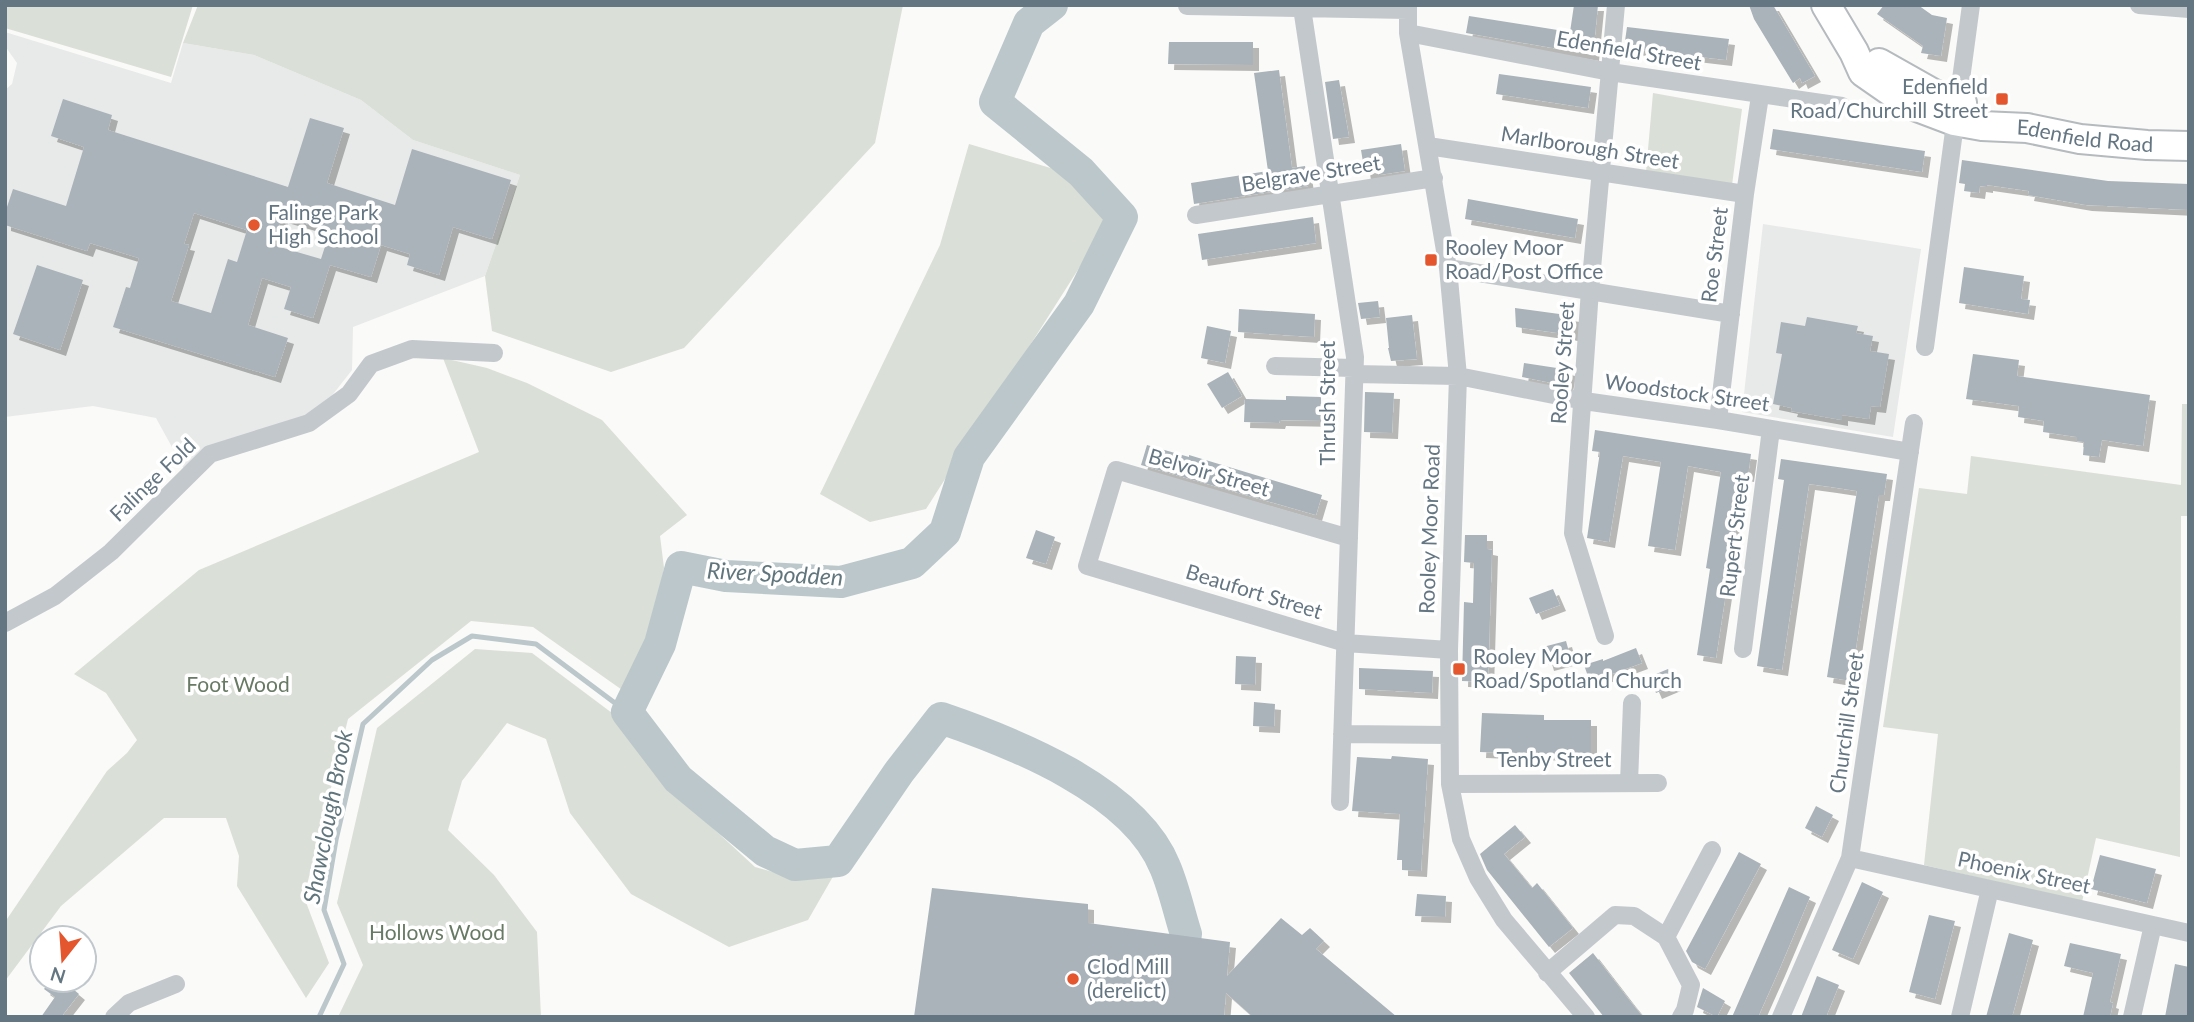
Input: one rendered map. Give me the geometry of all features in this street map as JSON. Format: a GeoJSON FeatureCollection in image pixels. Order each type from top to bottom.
{"type":"FeatureCollection","features":[{"type":"Feature","properties":{"kind":"main road","name":"Edenfield Road"},"geometry":{"type":"LineString","coordinates":[[1826,5],[1863,72],[1909,104],[1956,111],[1982,126],[2027,128],[2080,139],[2189,146]]}},
{"type":"Feature","properties":{"kind":"street","name":"Rooley Street"},"geometry":{"type":"LineString","coordinates":[[1605,636],[1573,533],[1590,290],[1616,5]]}},
{"type":"Feature","properties":{"kind":"street"},"geometry":{"type":"LineString","coordinates":[[1925,347],[1971,5]]}},
{"type":"Feature","properties":{"kind":"street"},"geometry":{"type":"LineString","coordinates":[[2139,5],[2189,9]]}},
{"type":"Feature","properties":{"kind":"street"},"geometry":{"type":"LineString","coordinates":[[1187,6],[1408,8]]}},
{"type":"Feature","properties":{"kind":"street","name":"Thrush Street"},"geometry":{"type":"LineString","coordinates":[[1302,8],[1355,357],[1340,802]]}},
{"type":"Feature","properties":{"kind":"street","name":"Rooley Moor Road"},"geometry":{"type":"LineString","coordinates":[[1408,8],[1408,33],[1448,268],[1458,376],[1449,650],[1451,784],[1461,839],[1478,878],[1504,920],[1586,1017]]}},
{"type":"Feature","properties":{"kind":"street","name":"Edenfield Street"},"geometry":{"type":"LineString","coordinates":[[1408,33],[1610,72],[1842,106]]}},
{"type":"Feature","properties":{"kind":"street","name":"Roe Street"},"geometry":{"type":"LineString","coordinates":[[1718,420],[1745,194],[1760,96]]}},
{"type":"Feature","properties":{"kind":"street","name":"Marlborough Street"},"geometry":{"type":"LineString","coordinates":[[1428,146],[1745,194]]}},
{"type":"Feature","properties":{"kind":"street","name":"Belgrave Street"},"geometry":{"type":"LineString","coordinates":[[1196,215],[1434,178]]}},
{"type":"Feature","properties":{"kind":"street"},"geometry":{"type":"LineString","coordinates":[[1448,268],[1731,314]]}},
{"type":"Feature","properties":{"kind":"street","name":"Falinge Fold"},"geometry":{"type":"LineString","coordinates":[[5,623],[55,596],[111,552],[210,454],[309,423],[349,394],[371,364],[412,349],[494,352]]}},
{"type":"Feature","properties":{"kind":"street","name":"Woodstock Street"},"geometry":{"type":"LineString","coordinates":[[1275,366],[1458,376],[1584,401],[1910,452]]}},
{"type":"Feature","properties":{"kind":"street","name":"Churchill Street"},"geometry":{"type":"LineString","coordinates":[[1782,1017],[1850,858],[1914,423]]}},
{"type":"Feature","properties":{"kind":"street","name":"Rupert Street"},"geometry":{"type":"LineString","coordinates":[[1743,649],[1771,429]]}},
{"type":"Feature","properties":{"kind":"street","name":"Belvoir Street"},"geometry":{"type":"LineString","coordinates":[[1098,529],[1116,470],[1349,538]]}},
{"type":"Feature","properties":{"kind":"street","name":"Beaufort Street"},"geometry":{"type":"LineString","coordinates":[[1098,529],[1087,566],[1345,643],[1449,650]]}},
{"type":"Feature","properties":{"kind":"street"},"geometry":{"type":"LineString","coordinates":[[1629,783],[1632,702]]}},
{"type":"Feature","properties":{"kind":"street"},"geometry":{"type":"LineString","coordinates":[[1342,734],[1449,734]]}},
{"type":"Feature","properties":{"kind":"street","name":"Tenby Street"},"geometry":{"type":"LineString","coordinates":[[1451,784],[1658,783]]}},
{"type":"Feature","properties":{"kind":"street"},"geometry":{"type":"LineString","coordinates":[[1666,937],[1712,850]]}},
{"type":"Feature","properties":{"kind":"street","name":"Phoenix Street"},"geometry":{"type":"LineString","coordinates":[[1850,858],[2189,933]]}},
{"type":"Feature","properties":{"kind":"street"},"geometry":{"type":"LineString","coordinates":[[1960,1017],[1990,889]]}},
{"type":"Feature","properties":{"kind":"street"},"geometry":{"type":"LineString","coordinates":[[1547,973],[1615,915],[1634,916],[1666,937],[1691,985],[1681,1017]]}},
{"type":"Feature","properties":{"kind":"street"},"geometry":{"type":"LineString","coordinates":[[2132,1017],[2153,925]]}},
{"type":"Feature","properties":{"kind":"street"},"geometry":{"type":"LineString","coordinates":[[114,1017],[129,1003],[176,984]]}},
{"type":"Feature","properties":{"kind":"shaded area","name":"Falinge Park High School"},"geometry":{"type":"Polygon","coordinates":[[[5,32],[171,83],[183,43],[254,55],[361,100],[413,140],[520,175],[485,276],[353,327],[352,370],[312,421],[184,469],[156,418],[93,406],[5,417],[5,90],[12,84],[17,63],[5,46],[5,32]]]}},
{"type":"Feature","properties":{"kind":"shaded area"},"geometry":{"type":"Polygon","coordinates":[[[1763,224],[1921,249],[1893,437],[1742,412],[1763,224]]]}},
{"type":"Feature","properties":{"kind":"green space"},"geometry":{"type":"Polygon","coordinates":[[[5,5],[193,5],[171,77],[5,28],[5,5]]]}},
{"type":"Feature","properties":{"kind":"green space"},"geometry":{"type":"Polygon","coordinates":[[[198,5],[903,5],[875,143],[684,348],[611,372],[492,331],[485,276],[520,175],[413,140],[361,100],[254,55],[183,43],[198,5]]]}},
{"type":"Feature","properties":{"kind":"green space"},"geometry":{"type":"Polygon","coordinates":[[[1653,93],[1742,109],[1732,185],[1646,172],[1653,93]]]}},
{"type":"Feature","properties":{"kind":"green space"},"geometry":{"type":"Polygon","coordinates":[[[969,144],[1064,172],[1114,213],[926,509],[870,522],[820,494],[940,245],[969,144]]]}},
{"type":"Feature","properties":{"kind":"green space","name":"Foot Wood"},"geometry":{"type":"Polygon","coordinates":[[[443,358],[487,368],[527,383],[602,420],[687,515],[660,536],[664,568],[654,620],[625,692],[533,627],[471,621],[348,719],[304,897],[329,963],[306,998],[237,886],[239,856],[226,818],[164,818],[61,906],[48,924],[28,924],[28,950],[5,981],[5,922],[107,771],[137,740],[106,693],[74,674],[199,570],[479,452],[443,358]]]}},
{"type":"Feature","properties":{"kind":"green space"},"geometry":{"type":"Polygon","coordinates":[[[2182,404],[2189,404],[2189,516],[2181,516],[2180,857],[2096,838],[2082,902],[1924,865],[1938,734],[1883,727],[1919,488],[1967,494],[1971,456],[2181,485],[2182,404]]]}},
{"type":"Feature","properties":{"kind":"green space","name":"Hollows Wood"},"geometry":{"type":"Polygon","coordinates":[[[475,649],[532,653],[616,716],[663,782],[755,867],[792,877],[835,873],[808,920],[729,947],[631,894],[570,813],[546,739],[507,723],[462,781],[448,830],[494,875],[537,932],[541,1017],[338,1017],[363,965],[337,903],[377,728],[475,649]]]}},
{"type":"Feature","properties":{"kind":"building"},"geometry":{"type":"Polygon","coordinates":[[[1574,5],[1598,5],[1593,55],[1466,33],[1469,16],[1570,32],[1574,5]]]}},
{"type":"Feature","properties":{"kind":"building"},"geometry":{"type":"Polygon","coordinates":[[[1749,5],[1773,5],[1815,76],[1802,83],[1800,78],[1793,83],[1754,19],[1749,5]]]}},
{"type":"Feature","properties":{"kind":"building"},"geometry":{"type":"Polygon","coordinates":[[[1884,5],[1918,5],[1932,15],[1947,18],[1941,56],[1921,53],[1923,46],[1877,14],[1884,5]]]}},
{"type":"Feature","properties":{"kind":"building"},"geometry":{"type":"Polygon","coordinates":[[[1627,27],[1729,39],[1726,60],[1624,48],[1627,27]]]}},
{"type":"Feature","properties":{"kind":"building"},"geometry":{"type":"Polygon","coordinates":[[[1169,42],[1253,42],[1253,65],[1168,64],[1169,42]]]}},
{"type":"Feature","properties":{"kind":"building"},"geometry":{"type":"Polygon","coordinates":[[[1279,70],[1292,168],[1305,166],[1308,186],[1194,204],[1191,183],[1268,171],[1254,73],[1279,70]]]}},
{"type":"Feature","properties":{"kind":"building"},"geometry":{"type":"Polygon","coordinates":[[[1499,74],[1591,87],[1588,108],[1496,94],[1499,74]]]}},
{"type":"Feature","properties":{"kind":"building"},"geometry":{"type":"Polygon","coordinates":[[[1339,80],[1349,137],[1333,139],[1325,82],[1339,80]]]}},
{"type":"Feature","properties":{"kind":"building"},"geometry":{"type":"Polygon","coordinates":[[[63,99],[112,115],[108,130],[288,187],[310,118],[344,128],[327,183],[395,205],[412,149],[511,180],[492,239],[453,227],[439,275],[407,265],[410,254],[381,245],[371,277],[330,265],[313,318],[284,309],[291,287],[262,278],[248,325],[288,338],[275,377],[113,327],[126,287],[130,288],[139,258],[90,243],[87,251],[5,225],[5,213],[13,189],[66,206],[84,147],[51,136],[63,99]],[[194,213],[184,244],[189,245],[171,301],[211,313],[228,259],[237,262],[247,230],[194,213]],[[282,217],[273,245],[321,259],[330,231],[282,217]]]}},
{"type":"Feature","properties":{"kind":"building"},"geometry":{"type":"Polygon","coordinates":[[[1773,129],[1925,151],[1922,172],[1770,149],[1773,129]]]}},
{"type":"Feature","properties":{"kind":"building"},"geometry":{"type":"Polygon","coordinates":[[[1401,144],[1405,171],[1365,174],[1361,150],[1401,144]]]}},
{"type":"Feature","properties":{"kind":"building"},"geometry":{"type":"Polygon","coordinates":[[[1962,160],[2108,181],[2189,184],[2189,210],[2086,205],[2028,195],[2029,191],[1987,185],[1980,186],[1979,193],[1964,191],[1965,184],[1959,183],[1962,160]]]}},
{"type":"Feature","properties":{"kind":"building"},"geometry":{"type":"Polygon","coordinates":[[[1468,199],[1578,219],[1575,238],[1465,219],[1468,199]]]}},
{"type":"Feature","properties":{"kind":"building"},"geometry":{"type":"Polygon","coordinates":[[[1313,217],[1316,243],[1202,260],[1198,234],[1313,217]]]}},
{"type":"Feature","properties":{"kind":"building"},"geometry":{"type":"Polygon","coordinates":[[[37,265],[83,280],[60,350],[13,334],[37,265]]]}},
{"type":"Feature","properties":{"kind":"building"},"geometry":{"type":"Polygon","coordinates":[[[1964,267],[2024,276],[2021,299],[2030,300],[2028,314],[1959,303],[1964,267]]]}},
{"type":"Feature","properties":{"kind":"building"},"geometry":{"type":"Polygon","coordinates":[[[1378,301],[1380,317],[1361,319],[1358,303],[1378,301]]]}},
{"type":"Feature","properties":{"kind":"building"},"geometry":{"type":"Polygon","coordinates":[[[1515,308],[1574,316],[1572,335],[1516,327],[1515,308]]]}},
{"type":"Feature","properties":{"kind":"building"},"geometry":{"type":"Polygon","coordinates":[[[1239,309],[1315,314],[1314,337],[1238,332],[1239,309]]]}},
{"type":"Feature","properties":{"kind":"building"},"geometry":{"type":"Polygon","coordinates":[[[1412,315],[1417,359],[1391,361],[1386,318],[1412,315]]]}},
{"type":"Feature","properties":{"kind":"building"},"geometry":{"type":"Polygon","coordinates":[[[1807,317],[1858,326],[1856,333],[1873,336],[1870,351],[1889,354],[1880,407],[1871,406],[1869,419],[1842,415],[1842,420],[1791,411],[1792,408],[1773,404],[1782,354],[1776,353],[1781,322],[1805,326],[1807,317]]]}},
{"type":"Feature","properties":{"kind":"building"},"geometry":{"type":"Polygon","coordinates":[[[1207,326],[1231,331],[1225,363],[1201,358],[1207,326]]]}},
{"type":"Feature","properties":{"kind":"building"},"geometry":{"type":"Polygon","coordinates":[[[1973,354],[2019,360],[2017,376],[2150,395],[2143,446],[2102,440],[2099,457],[2083,455],[2084,442],[2077,441],[2077,437],[2043,432],[2044,421],[2018,417],[2019,406],[1966,399],[1973,354]]]}},
{"type":"Feature","properties":{"kind":"building"},"geometry":{"type":"Polygon","coordinates":[[[1524,363],[1570,370],[1567,386],[1522,377],[1524,363]]]}},
{"type":"Feature","properties":{"kind":"building"},"geometry":{"type":"Polygon","coordinates":[[[1228,372],[1242,396],[1222,408],[1207,384],[1228,372]]]}},
{"type":"Feature","properties":{"kind":"building"},"geometry":{"type":"Polygon","coordinates":[[[1365,392],[1394,393],[1392,433],[1364,432],[1365,392]]]}},
{"type":"Feature","properties":{"kind":"building"},"geometry":{"type":"Polygon","coordinates":[[[1286,396],[1321,397],[1321,407],[1331,407],[1331,421],[1244,422],[1245,399],[1286,400],[1286,396]]]}},
{"type":"Feature","properties":{"kind":"building"},"geometry":{"type":"Polygon","coordinates":[[[1595,430],[1751,454],[1748,476],[1744,475],[1716,658],[1697,655],[1710,569],[1706,568],[1721,472],[1688,466],[1675,550],[1648,546],[1661,462],[1623,456],[1609,542],[1587,538],[1600,452],[1592,451],[1595,430]]]}},
{"type":"Feature","properties":{"kind":"building"},"geometry":{"type":"Polygon","coordinates":[[[1147,445],[1322,495],[1316,515],[1141,465],[1147,445]]]}},
{"type":"Feature","properties":{"kind":"building"},"geometry":{"type":"Polygon","coordinates":[[[1781,459],[1887,474],[1884,495],[1879,495],[1851,681],[1827,677],[1857,491],[1809,484],[1782,670],[1757,666],[1784,480],[1778,479],[1781,459]]]}},
{"type":"Feature","properties":{"kind":"building"},"geometry":{"type":"Polygon","coordinates":[[[1036,530],[1055,537],[1046,564],[1026,558],[1036,530]]]}},
{"type":"Feature","properties":{"kind":"building"},"geometry":{"type":"Polygon","coordinates":[[[1465,535],[1487,535],[1487,549],[1492,550],[1488,682],[1462,681],[1464,602],[1473,603],[1474,563],[1464,562],[1465,535]]]}},
{"type":"Feature","properties":{"kind":"building"},"geometry":{"type":"Polygon","coordinates":[[[1553,589],[1560,605],[1536,614],[1529,598],[1553,589]]]}},
{"type":"Feature","properties":{"kind":"building"},"geometry":{"type":"Polygon","coordinates":[[[1566,641],[1571,659],[1548,665],[1543,647],[1566,641]]]}},
{"type":"Feature","properties":{"kind":"building"},"geometry":{"type":"Polygon","coordinates":[[[1636,648],[1642,663],[1590,682],[1584,665],[1603,661],[1636,648]]]}},
{"type":"Feature","properties":{"kind":"building"},"geometry":{"type":"Polygon","coordinates":[[[1236,656],[1256,657],[1255,685],[1235,684],[1236,656]]]}},
{"type":"Feature","properties":{"kind":"building"},"geometry":{"type":"Polygon","coordinates":[[[1359,668],[1433,671],[1432,693],[1359,689],[1359,668]]]}},
{"type":"Feature","properties":{"kind":"building"},"geometry":{"type":"Polygon","coordinates":[[[1668,669],[1675,685],[1656,693],[1649,677],[1668,669]]]}},
{"type":"Feature","properties":{"kind":"building"},"geometry":{"type":"Polygon","coordinates":[[[1254,702],[1275,704],[1274,727],[1253,726],[1254,702]]]}},
{"type":"Feature","properties":{"kind":"building"},"geometry":{"type":"Polygon","coordinates":[[[1482,713],[1544,715],[1544,720],[1591,720],[1591,756],[1480,752],[1482,713]]]}},
{"type":"Feature","properties":{"kind":"building"},"geometry":{"type":"Polygon","coordinates":[[[1392,756],[1428,759],[1421,871],[1402,870],[1402,860],[1397,860],[1400,814],[1352,811],[1357,757],[1391,759],[1392,756]]]}},
{"type":"Feature","properties":{"kind":"building"},"geometry":{"type":"Polygon","coordinates":[[[1816,806],[1833,815],[1822,837],[1805,828],[1816,806]]]}},
{"type":"Feature","properties":{"kind":"building"},"geometry":{"type":"Polygon","coordinates":[[[1515,825],[1525,837],[1504,854],[1532,888],[1537,883],[1573,928],[1549,947],[1487,870],[1480,854],[1515,825]]]}},
{"type":"Feature","properties":{"kind":"building"},"geometry":{"type":"Polygon","coordinates":[[[1739,852],[1761,864],[1705,969],[1692,962],[1686,951],[1739,852]]]}},
{"type":"Feature","properties":{"kind":"building"},"geometry":{"type":"Polygon","coordinates":[[[2100,855],[2156,869],[2147,903],[2091,889],[2100,855]]]}},
{"type":"Feature","properties":{"kind":"building"},"geometry":{"type":"Polygon","coordinates":[[[1862,882],[1883,892],[1853,959],[1832,950],[1862,882]]]}},
{"type":"Feature","properties":{"kind":"building"},"geometry":{"type":"Polygon","coordinates":[[[1789,887],[1810,897],[1779,970],[1758,1017],[1732,1017],[1789,887]]]}},
{"type":"Feature","properties":{"kind":"building","name":"Clod Mill (derelict)"},"geometry":{"type":"Polygon","coordinates":[[[932,888],[1088,904],[1088,923],[1230,942],[1227,976],[1281,918],[1302,935],[1310,928],[1324,941],[1316,949],[1397,1017],[1253,1017],[1226,993],[1224,1017],[914,1017],[932,888]]]}},
{"type":"Feature","properties":{"kind":"building"},"geometry":{"type":"Polygon","coordinates":[[[1417,894],[1446,896],[1445,917],[1415,916],[1417,894]]]}},
{"type":"Feature","properties":{"kind":"building"},"geometry":{"type":"Polygon","coordinates":[[[1929,915],[1955,921],[1935,999],[1909,992],[1929,915]]]}},
{"type":"Feature","properties":{"kind":"building"},"geometry":{"type":"Polygon","coordinates":[[[2009,933],[2033,940],[2012,1017],[1986,1017],[2009,933]]]}},
{"type":"Feature","properties":{"kind":"building"},"geometry":{"type":"Polygon","coordinates":[[[2070,943],[2121,954],[2110,1002],[2113,1003],[2110,1017],[2083,1017],[2093,973],[2064,966],[2070,943]]]}},
{"type":"Feature","properties":{"kind":"building"},"geometry":{"type":"Polygon","coordinates":[[[1593,953],[1643,1017],[1604,1017],[1569,973],[1593,953]]]}},
{"type":"Feature","properties":{"kind":"building"},"geometry":{"type":"Polygon","coordinates":[[[2175,964],[2189,967],[2189,1017],[2165,1017],[2175,964]]]}},
{"type":"Feature","properties":{"kind":"building"},"geometry":{"type":"Polygon","coordinates":[[[1817,976],[1839,985],[1826,1017],[1801,1017],[1817,976]]]}},
{"type":"Feature","properties":{"kind":"building"},"geometry":{"type":"Polygon","coordinates":[[[1703,988],[1725,1001],[1717,1017],[1697,1007],[1703,988]]]}},
{"type":"Feature","properties":{"kind":"building"},"geometry":{"type":"Polygon","coordinates":[[[51,994],[79,994],[61,1017],[41,1017],[55,997],[51,994]]]}},
{"type":"Feature","properties":{"kind":"waterway","name":"River Spodden"},"geometry":{"type":"LineString","coordinates":[[1052,5],[1029,23],[995,102],[1081,172],[1122,217],[1079,304],[969,457],[945,532],[912,563],[841,582],[726,576],[681,567],[660,644],[627,712],[678,779],[765,851],[795,865],[838,861],[899,772],[941,718],[1002,741],[1069,773],[1127,815],[1149,840],[1165,867],[1186,934]]}},
{"type":"Feature","properties":{"kind":"waterway","name":"Shawclough Brook"},"geometry":{"type":"LineString","coordinates":[[319,1017],[344,964],[324,910],[336,840],[363,724],[432,660],[472,636],[536,644],[627,712]]}},
{"type":"Feature","properties":{"kind":"place","name":"Edenfield Road/Churchill Street"},"geometry":{"type":"Point","coordinates":[2002,99]}},
{"type":"Feature","properties":{"kind":"place","name":"Falinge Park High School"},"geometry":{"type":"Point","coordinates":[254,225]}},
{"type":"Feature","properties":{"kind":"place","name":"Rooley Moor Road/Post Office"},"geometry":{"type":"Point","coordinates":[1431,260]}},
{"type":"Feature","properties":{"kind":"place","name":"Rooley Moor Road/Spotland Church"},"geometry":{"type":"Point","coordinates":[1459,669]}},
{"type":"Feature","properties":{"kind":"place","name":"Clod Mill (derelict)"},"geometry":{"type":"Point","coordinates":[1073,979]}}]}
